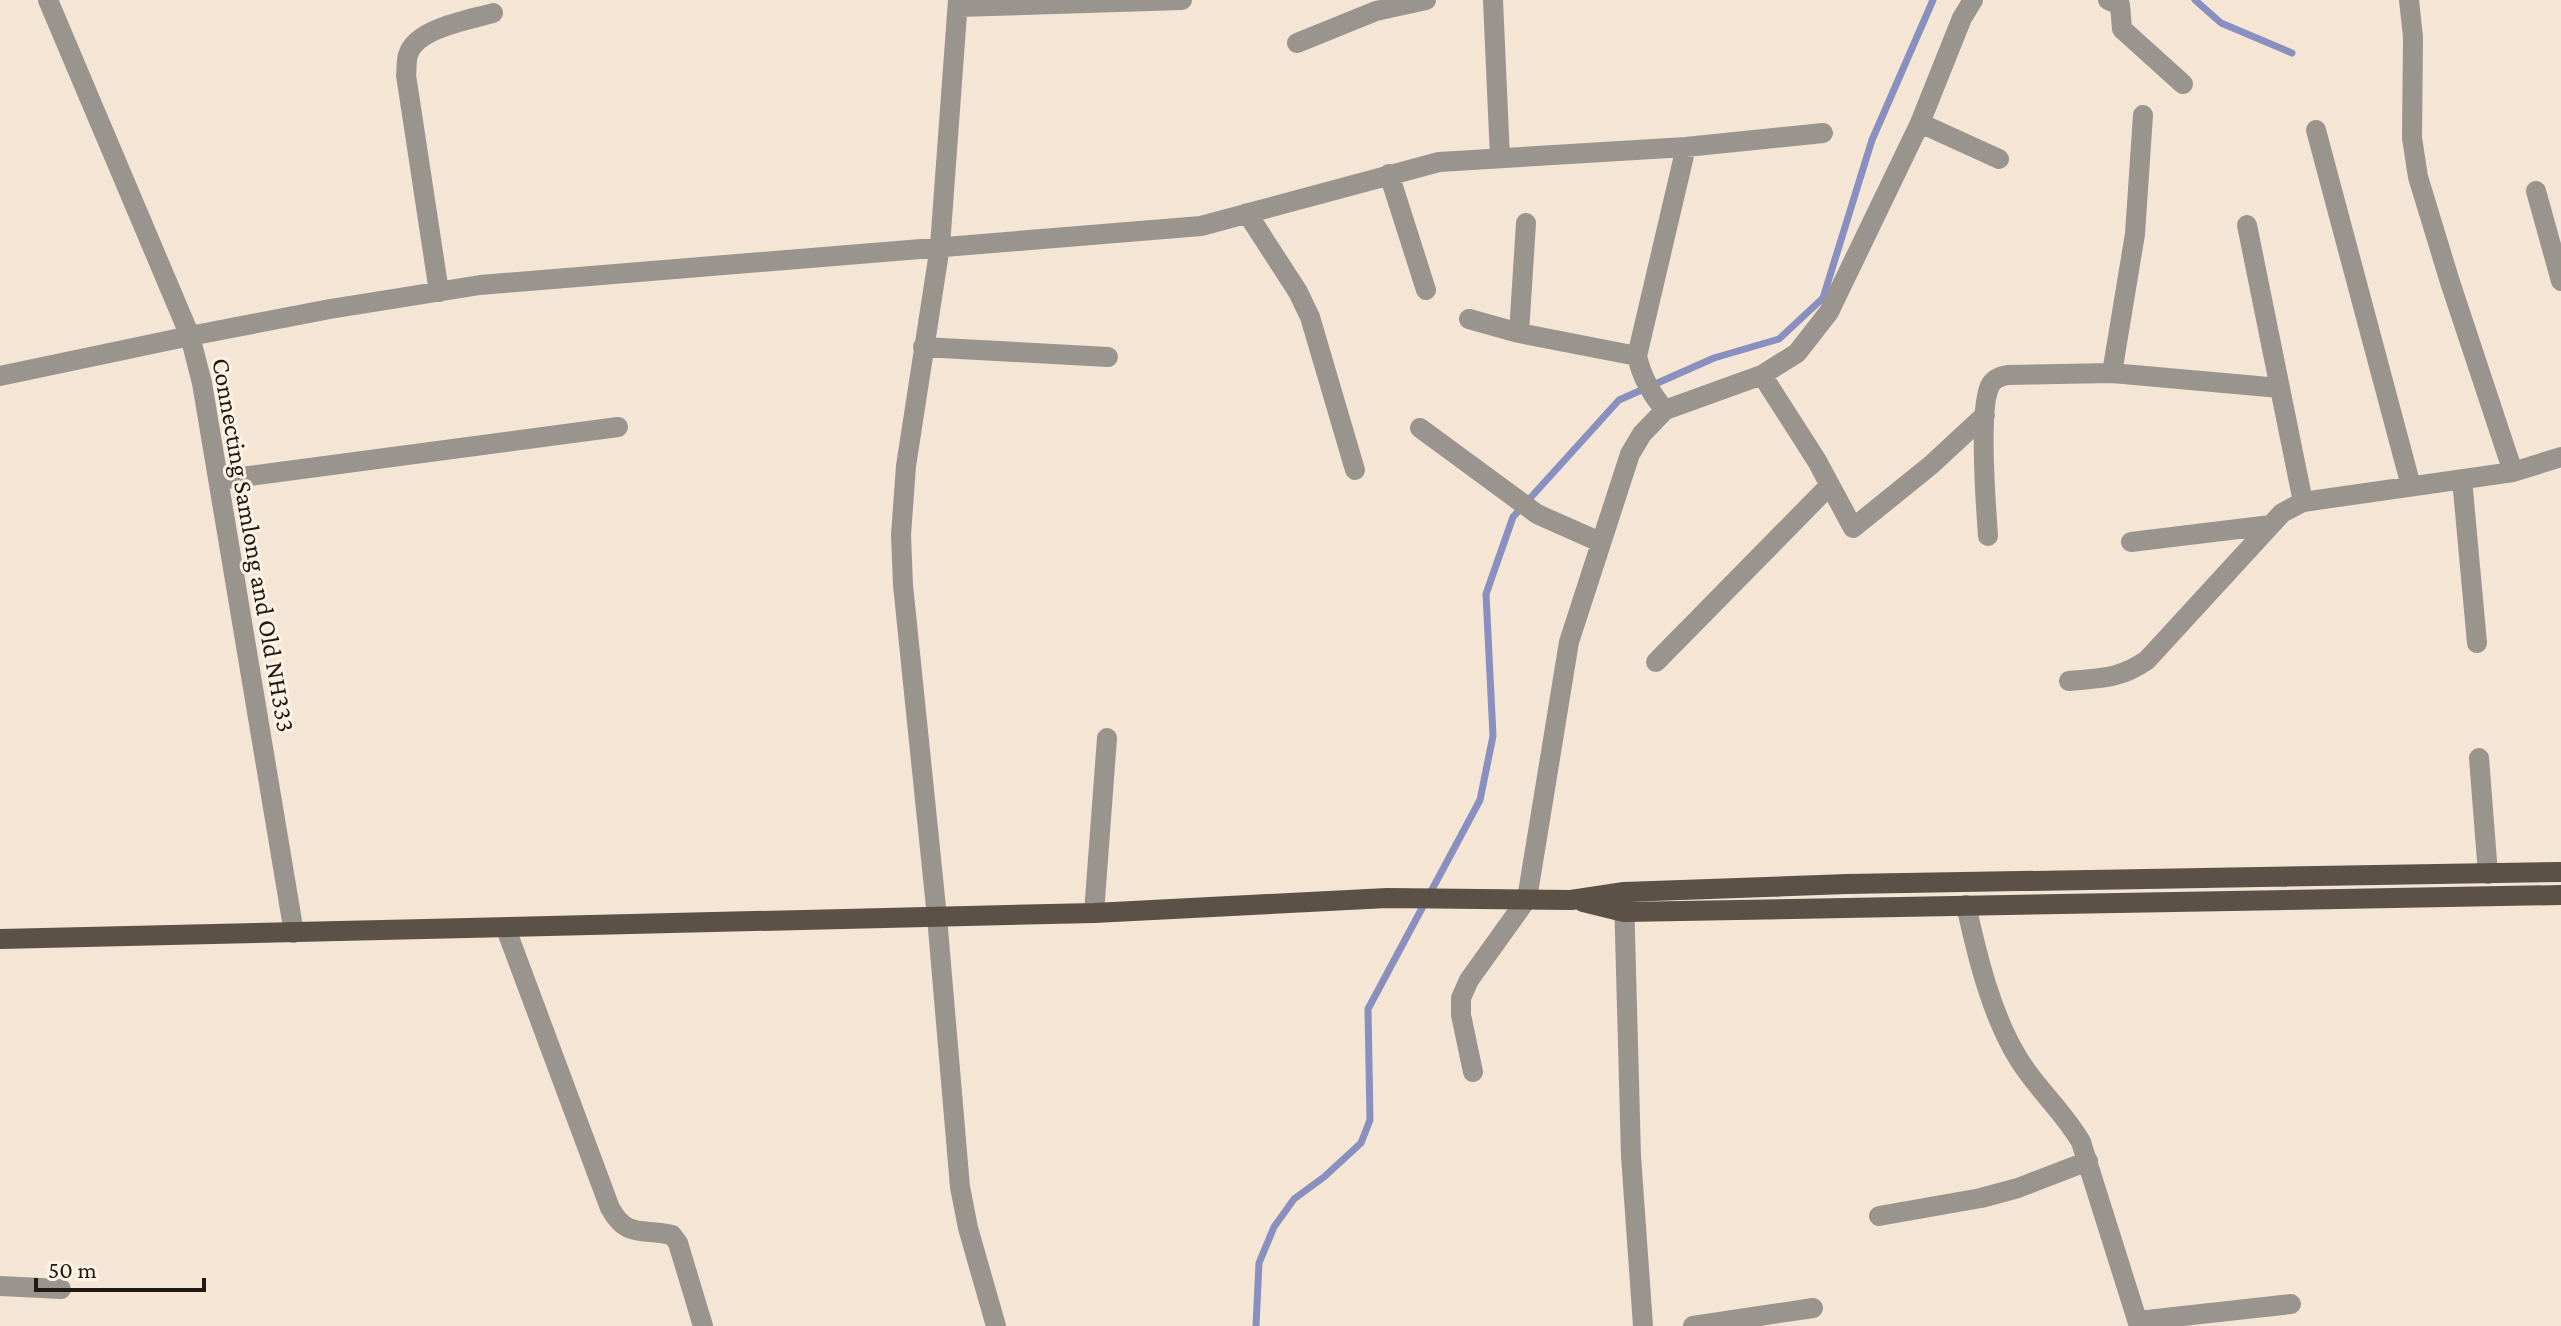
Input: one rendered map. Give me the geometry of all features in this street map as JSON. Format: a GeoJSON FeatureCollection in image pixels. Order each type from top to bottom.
{"type":"FeatureCollection","features":[{"type":"Feature","properties":{"kind":"main road"},"geometry":{"type":"LineString","coordinates":[[1624,902],[1847,884],[2561,872]]}},
{"type":"Feature","properties":{"kind":"main road"},"geometry":{"type":"LineString","coordinates":[[0,939],[1094,913],[1387,898],[1966,905],[2561,895]]}},
{"type":"Feature","properties":{"kind":"street","name":"Connecting Samlong and Old NH333"},"geometry":{"type":"LineString","coordinates":[[48,0],[190,336],[202,383],[219,480],[294,933]]}},
{"type":"Feature","properties":{"kind":"street"},"geometry":{"type":"LineString","coordinates":[[996,1326],[968,1228],[960,1187],[937,917],[903,585],[901,535],[906,466],[940,246],[958,4],[1182,0]]}},
{"type":"Feature","properties":{"kind":"street"},"geometry":{"type":"LineString","coordinates":[[1297,43],[1375,6],[1426,0]]}},
{"type":"Feature","properties":{"kind":"street"},"geometry":{"type":"LineString","coordinates":[[1493,0],[1500,158]]}},
{"type":"Feature","properties":{"kind":"street"},"geometry":{"type":"LineString","coordinates":[[1473,1072],[1461,1015],[1461,998],[1469,980],[1527,899],[1569,642],[1630,454],[1659,402],[1762,375],[1797,353],[1829,312],[1920,123],[1962,18],[1973,0]]}},
{"type":"Feature","properties":{"kind":"street"},"geometry":{"type":"LineString","coordinates":[[2108,0],[2120,5],[2122,29],[2183,84]]}},
{"type":"Feature","properties":{"kind":"street"},"geometry":{"type":"LineString","coordinates":[[2409,0],[2413,37],[2412,138],[2418,177],[2513,472]]}},
{"type":"Feature","properties":{"kind":"street"},"geometry":{"type":"LineString","coordinates":[[439,292],[406,75],[408,54],[416,41],[427,33],[493,13]]}},
{"type":"Feature","properties":{"kind":"street"},"geometry":{"type":"LineString","coordinates":[[2112,373],[2135,234],[2143,115]]}},
{"type":"Feature","properties":{"kind":"street"},"geometry":{"type":"LineString","coordinates":[[1920,123],[1999,159]]}},
{"type":"Feature","properties":{"kind":"street"},"geometry":{"type":"LineString","coordinates":[[2316,130],[2411,486]]}},
{"type":"Feature","properties":{"kind":"street"},"geometry":{"type":"LineString","coordinates":[[0,376],[190,336],[480,285],[1201,226],[1439,162],[1686,147],[1823,133]]}},
{"type":"Feature","properties":{"kind":"street"},"geometry":{"type":"LineString","coordinates":[[1659,402],[1638,363],[1686,147]]}},
{"type":"Feature","properties":{"kind":"street"},"geometry":{"type":"LineString","coordinates":[[1389,174],[1426,290]]}},
{"type":"Feature","properties":{"kind":"street"},"geometry":{"type":"LineString","coordinates":[[2536,191],[2561,281]]}},
{"type":"Feature","properties":{"kind":"street"},"geometry":{"type":"LineString","coordinates":[[1247,213],[1298,292],[1310,317],[1355,470]]}},
{"type":"Feature","properties":{"kind":"street"},"geometry":{"type":"LineString","coordinates":[[1519,333],[1526,223]]}},
{"type":"Feature","properties":{"kind":"street"},"geometry":{"type":"LineString","coordinates":[[2247,225],[2303,502]]}},
{"type":"Feature","properties":{"kind":"street"},"geometry":{"type":"LineString","coordinates":[[1469,319],[1638,363]]}},
{"type":"Feature","properties":{"kind":"street"},"geometry":{"type":"LineString","coordinates":[[923,347],[1108,357]]}},
{"type":"Feature","properties":{"kind":"street"},"geometry":{"type":"LineString","coordinates":[[1988,536],[1984,473],[1985,415],[1990,386],[1996,378],[2007,375],[2112,373],[2280,388]]}},
{"type":"Feature","properties":{"kind":"street"},"geometry":{"type":"LineString","coordinates":[[1762,375],[1853,528],[1931,465],[1985,415]]}},
{"type":"Feature","properties":{"kind":"street"},"geometry":{"type":"LineString","coordinates":[[219,480],[618,427]]}},
{"type":"Feature","properties":{"kind":"street"},"geometry":{"type":"LineString","coordinates":[[1420,428],[1537,514],[1600,542]]}},
{"type":"Feature","properties":{"kind":"street"},"geometry":{"type":"LineString","coordinates":[[2069,681],[2116,677],[2147,660],[2282,513],[2303,502],[2513,472],[2561,457]]}},
{"type":"Feature","properties":{"kind":"street"},"geometry":{"type":"LineString","coordinates":[[2462,479],[2477,643]]}},
{"type":"Feature","properties":{"kind":"street"},"geometry":{"type":"LineString","coordinates":[[1656,662],[1830,485]]}},
{"type":"Feature","properties":{"kind":"street"},"geometry":{"type":"LineString","coordinates":[[2131,542],[2271,525]]}},
{"type":"Feature","properties":{"kind":"street"},"geometry":{"type":"LineString","coordinates":[[1094,913],[1107,738]]}},
{"type":"Feature","properties":{"kind":"street"},"geometry":{"type":"LineString","coordinates":[[2479,758],[2488,874]]}},
{"type":"Feature","properties":{"kind":"street"},"geometry":{"type":"LineString","coordinates":[[1624,902],[1631,1156],[1643,1326]]}},
{"type":"Feature","properties":{"kind":"street"},"geometry":{"type":"LineString","coordinates":[[1966,905],[1979,960],[2016,1055],[2071,1125],[2088,1161],[2138,1323],[2291,1304]]}},
{"type":"Feature","properties":{"kind":"street"},"geometry":{"type":"LineString","coordinates":[[506,929],[610,1208],[617,1222],[632,1232],[672,1235],[678,1243],[703,1326]]}},
{"type":"Feature","properties":{"kind":"street"},"geometry":{"type":"LineString","coordinates":[[1879,1216],[1981,1198],[2018,1188],[2088,1161]]}},
{"type":"Feature","properties":{"kind":"street"},"geometry":{"type":"LineString","coordinates":[[0,1286],[61,1289]]}},
{"type":"Feature","properties":{"kind":"street"},"geometry":{"type":"LineString","coordinates":[[1693,1326],[1813,1308]]}},
{"type":"Feature","properties":{"kind":"waterway"},"geometry":{"type":"LineString","coordinates":[[1256,1326],[1259,1263],[1274,1227],[1294,1199],[1361,1143],[1370,1120],[1368,1009],[1480,800],[1493,736],[1486,594],[1513,517],[1619,400],[1714,358],[1779,339],[1823,298],[1872,140],[1933,0]]}},
{"type":"Feature","properties":{"kind":"waterway"},"geometry":{"type":"LineString","coordinates":[[2195,0],[2221,23],[2292,53]]}}]}
